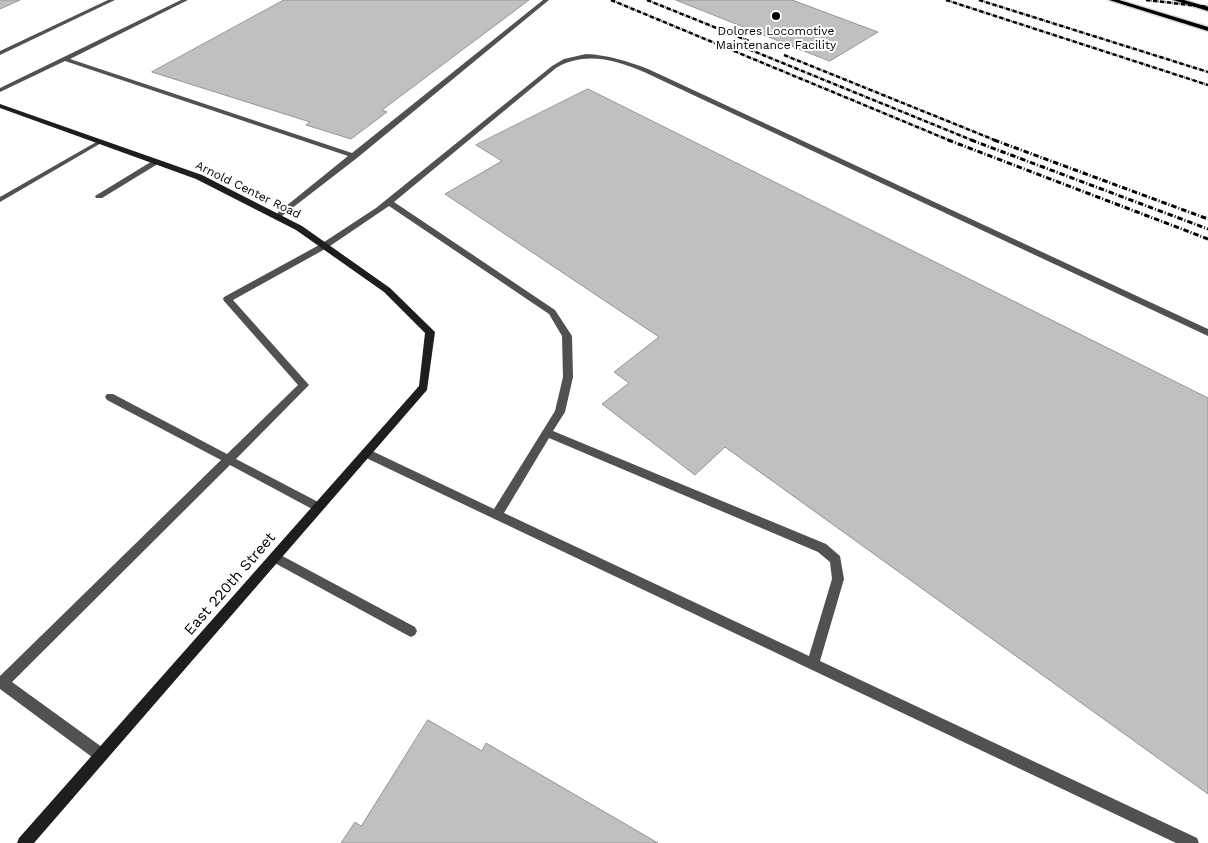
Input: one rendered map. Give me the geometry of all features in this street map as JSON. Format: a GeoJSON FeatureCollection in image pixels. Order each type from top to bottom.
{"type":"FeatureCollection","features":[{"type":"Feature","properties":{"kind":"main road"},"geometry":{"type":"LineString","coordinates":[[1112,0],[1208,29]]}},
{"type":"Feature","properties":{"kind":"main road"},"geometry":{"type":"LineString","coordinates":[[1176,0],[1208,9]]}},
{"type":"Feature","properties":{"kind":"street","name":"Arnold Center Road"},"geometry":{"type":"LineString","coordinates":[[0,106],[199,177],[299,228],[387,290],[430,332]]}},
{"type":"Feature","properties":{"kind":"street","name":"East 220th Street"},"geometry":{"type":"LineString","coordinates":[[24,843],[424,387],[430,332]]}},
{"type":"Feature","properties":{"kind":"lane"},"geometry":{"type":"LineString","coordinates":[[0,53],[112,0]]}},
{"type":"Feature","properties":{"kind":"lane"},"geometry":{"type":"LineString","coordinates":[[0,90],[185,0]]}},
{"type":"Feature","properties":{"kind":"lane"},"geometry":{"type":"LineString","coordinates":[[278,217],[546,0]]}},
{"type":"Feature","properties":{"kind":"lane"},"geometry":{"type":"LineString","coordinates":[[101,755],[2,683],[304,385],[227,299],[324,246],[389,202],[554,67],[572,58],[595,56],[614,59],[688,90],[1208,334]]}},
{"type":"Feature","properties":{"kind":"lane"},"geometry":{"type":"LineString","coordinates":[[65,59],[354,156]]}},
{"type":"Feature","properties":{"kind":"lane"},"geometry":{"type":"LineString","coordinates":[[0,200],[100,142]]}},
{"type":"Feature","properties":{"kind":"lane"},"geometry":{"type":"LineString","coordinates":[[99,196],[157,162]]}},
{"type":"Feature","properties":{"kind":"lane"},"geometry":{"type":"LineString","coordinates":[[389,202],[552,312],[568,336],[568,377],[560,412],[497,514]]}},
{"type":"Feature","properties":{"kind":"lane"},"geometry":{"type":"LineString","coordinates":[[110,397],[318,507]]}},
{"type":"Feature","properties":{"kind":"lane"},"geometry":{"type":"LineString","coordinates":[[547,433],[822,548],[836,560],[838,579],[813,663]]}},
{"type":"Feature","properties":{"kind":"lane"},"geometry":{"type":"LineString","coordinates":[[366,453],[1192,843]]}},
{"type":"Feature","properties":{"kind":"lane"},"geometry":{"type":"LineString","coordinates":[[275,557],[412,630]]}},
{"type":"Feature","properties":{"kind":"building"},"geometry":{"type":"Polygon","coordinates":[[[0,0],[20,0],[0,9],[0,0]]]}},
{"type":"Feature","properties":{"kind":"building"},"geometry":{"type":"Polygon","coordinates":[[[284,0],[529,0],[382,110],[387,112],[351,139],[306,125],[310,122],[152,72],[284,0]]]}},
{"type":"Feature","properties":{"kind":"building","name":"Dolores Locomotive Maintenance Facility"},"geometry":{"type":"Polygon","coordinates":[[[676,0],[792,0],[878,32],[830,61],[676,0]]]}},
{"type":"Feature","properties":{"kind":"building"},"geometry":{"type":"Polygon","coordinates":[[[588,89],[1208,398],[1208,794],[725,447],[695,475],[602,404],[629,383],[614,372],[659,337],[445,194],[502,161],[476,145],[588,89]]]}},
{"type":"Feature","properties":{"kind":"building"},"geometry":{"type":"Polygon","coordinates":[[[428,720],[482,751],[486,743],[658,843],[341,843],[355,822],[361,826],[428,720]]]}},
{"type":"Feature","properties":{"kind":"railway"},"geometry":{"type":"LineString","coordinates":[[611,0],[951,141]]}},
{"type":"Feature","properties":{"kind":"railway"},"geometry":{"type":"LineString","coordinates":[[647,0],[749,41]]}},
{"type":"Feature","properties":{"kind":"railway"},"geometry":{"type":"LineString","coordinates":[[946,0],[1208,85]]}},
{"type":"Feature","properties":{"kind":"railway"},"geometry":{"type":"LineString","coordinates":[[979,0],[1208,72]]}},
{"type":"Feature","properties":{"kind":"railway"},"geometry":{"type":"LineString","coordinates":[[1146,0],[1208,7]]}},
{"type":"Feature","properties":{"kind":"railway"},"geometry":{"type":"LineString","coordinates":[[736,44],[974,141]]}},
{"type":"Feature","properties":{"kind":"railway"},"geometry":{"type":"LineString","coordinates":[[784,55],[997,141]]}},
{"type":"Feature","properties":{"kind":"railway"},"geometry":{"type":"LineString","coordinates":[[948,140],[1208,239]]}},
{"type":"Feature","properties":{"kind":"railway"},"geometry":{"type":"LineString","coordinates":[[971,140],[1208,229]]}},
{"type":"Feature","properties":{"kind":"railway"},"geometry":{"type":"LineString","coordinates":[[994,140],[1208,219]]}},
{"type":"Feature","properties":{"kind":"place","name":"Dolores Locomotive Maintenance Facility"},"geometry":{"type":"Point","coordinates":[776,16]}}]}
